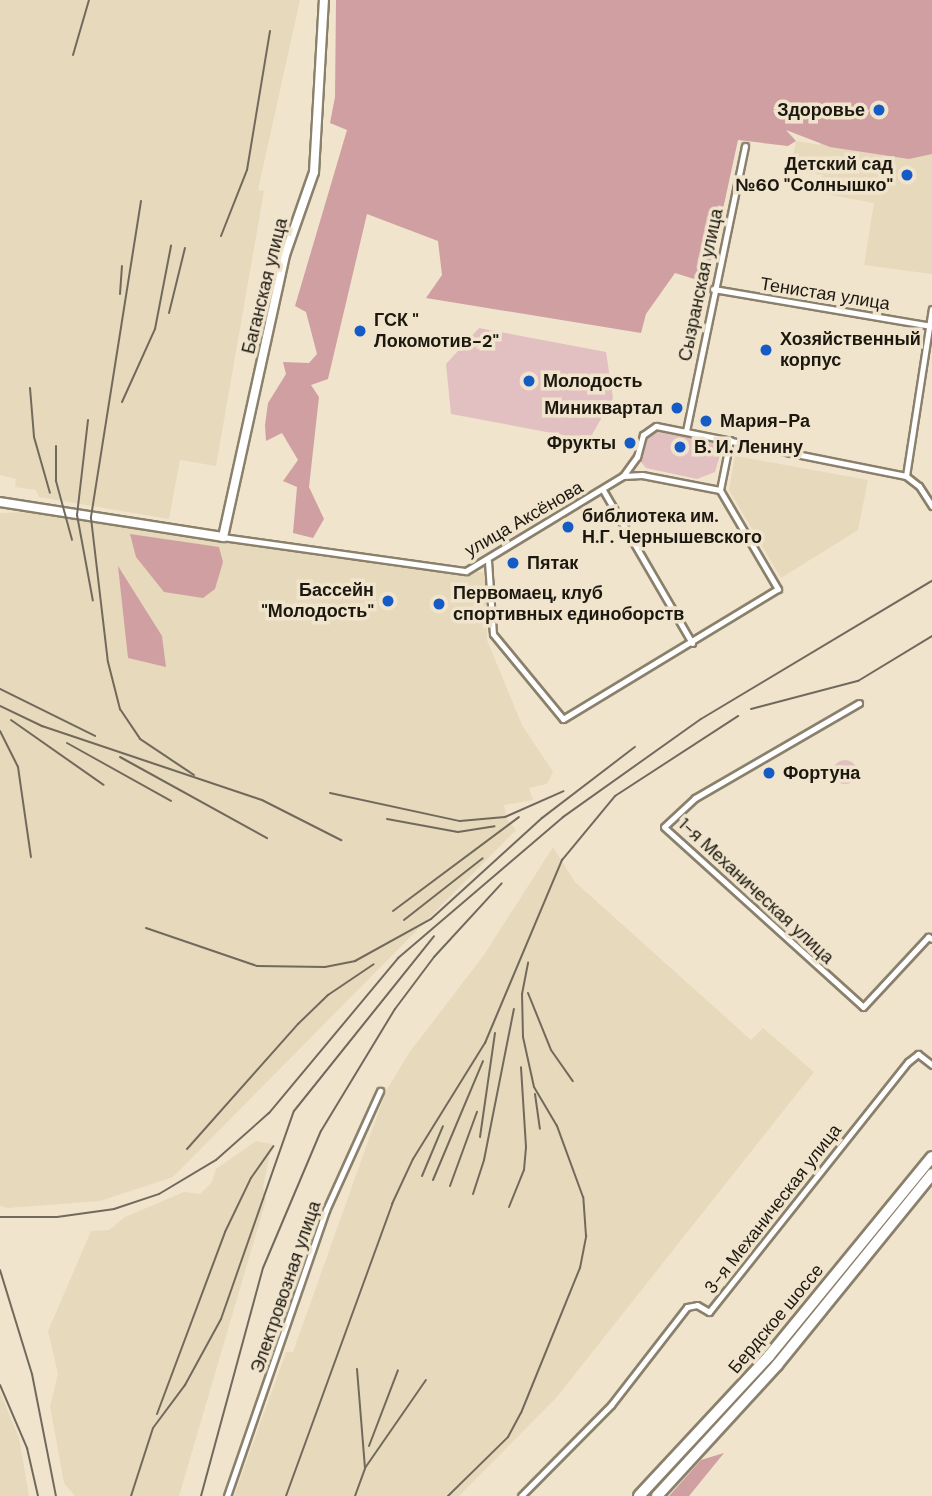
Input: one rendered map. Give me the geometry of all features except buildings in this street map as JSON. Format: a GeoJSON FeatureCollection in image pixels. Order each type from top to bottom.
{"type":"FeatureCollection","features":[{"type":"Feature","properties":{"kind":"highway","name":"Бердское шоссе"},"geometry":{"type":"LineString","coordinates":[[639,1496],[769,1356],[932,1157]]}},
{"type":"Feature","properties":{"kind":"highway","name":"Бердское шоссе"},"geometry":{"type":"LineString","coordinates":[[657,1496],[776,1365],[932,1174]]}},
{"type":"Feature","properties":{"kind":"street","name":"Баганская улица"},"geometry":{"type":"LineString","coordinates":[[223,537],[282,265],[314,172],[324,0]]}},
{"type":"Feature","properties":{"kind":"street","name":"Сызранская улица"},"geometry":{"type":"LineString","coordinates":[[686,431],[713,289],[745,146]]}},
{"type":"Feature","properties":{"kind":"street","name":"Тенистая улица"},"geometry":{"type":"LineString","coordinates":[[713,289],[930,325]]}},
{"type":"Feature","properties":{"kind":"street"},"geometry":{"type":"LineString","coordinates":[[932,309],[906,477],[919,486],[932,506]]}},
{"type":"Feature","properties":{"kind":"street","name":"улица Аксёнова"},"geometry":{"type":"LineString","coordinates":[[0,502],[466,571],[488,561],[623,476],[651,428],[686,431],[906,477]]}},
{"type":"Feature","properties":{"kind":"street"},"geometry":{"type":"LineString","coordinates":[[488,561],[493,634],[563,719],[778,589],[720,490],[730,440]]}},
{"type":"Feature","properties":{"kind":"street"},"geometry":{"type":"LineString","coordinates":[[623,476],[642,475],[720,490]]}},
{"type":"Feature","properties":{"kind":"street"},"geometry":{"type":"LineString","coordinates":[[603,490],[692,643]]}},
{"type":"Feature","properties":{"kind":"street","name":"1-я Механическая улица"},"geometry":{"type":"LineString","coordinates":[[859,703],[695,797],[664,827],[863,1007],[929,937],[932,939]]}},
{"type":"Feature","properties":{"kind":"street","name":"3-я Механическая улица"},"geometry":{"type":"LineString","coordinates":[[521,1496],[611,1405],[687,1307],[697,1305],[709,1312],[908,1062],[918,1054],[932,1065]]}},
{"type":"Feature","properties":{"kind":"street","name":"Электровозная улица"},"geometry":{"type":"LineString","coordinates":[[227,1496],[326,1210],[380,1091]]}},
{"type":"Feature","properties":{"kind":"shaded area"},"geometry":{"type":"Polygon","coordinates":[[[0,0],[300,0],[258,190],[264,191],[216,466],[180,460],[169,519],[39,497],[36,490],[15,487],[16,479],[0,475],[0,0]]]}},
{"type":"Feature","properties":{"kind":"shaded area"},"geometry":{"type":"Polygon","coordinates":[[[336,0],[932,0],[932,154],[909,159],[830,147],[786,130],[796,141],[788,146],[738,140],[707,283],[675,273],[646,314],[641,333],[426,298],[442,275],[438,241],[367,214],[328,379],[311,385],[319,397],[309,487],[324,519],[313,538],[293,533],[297,487],[283,481],[298,460],[282,433],[266,441],[265,425],[268,403],[286,374],[283,362],[309,363],[317,354],[306,312],[295,306],[347,130],[330,123],[335,97],[336,0]]]}},
{"type":"Feature","properties":{"kind":"shaded area"},"geometry":{"type":"Polygon","coordinates":[[[932,127],[932,274],[864,265],[874,203],[820,193],[823,175],[790,171],[796,141],[821,145],[823,137],[932,127]]]}},
{"type":"Feature","properties":{"kind":"shaded area","name":"Молодость"},"geometry":{"type":"Polygon","coordinates":[[[479,328],[606,352],[613,398],[589,440],[451,414],[446,364],[479,328]]]}},
{"type":"Feature","properties":{"kind":"shaded area"},"geometry":{"type":"Polygon","coordinates":[[[659,430],[717,441],[722,448],[715,472],[697,479],[646,468],[641,462],[648,436],[659,430]]]}},
{"type":"Feature","properties":{"kind":"shaded area"},"geometry":{"type":"Polygon","coordinates":[[[735,456],[868,480],[858,530],[781,578],[729,490],[735,456]]]}},
{"type":"Feature","properties":{"kind":"shaded area"},"geometry":{"type":"Polygon","coordinates":[[[31,512],[486,573],[487,640],[522,725],[553,772],[547,784],[529,788],[533,800],[504,805],[507,819],[516,830],[173,1177],[100,1201],[8,1208],[0,1206],[0,513],[31,512]]]}},
{"type":"Feature","properties":{"kind":"shaded area"},"geometry":{"type":"Polygon","coordinates":[[[130,534],[219,547],[223,562],[215,589],[203,598],[164,592],[136,557],[130,534]]]}},
{"type":"Feature","properties":{"kind":"shaded area"},"geometry":{"type":"Polygon","coordinates":[[[118,566],[162,636],[166,667],[128,658],[118,566]]]}},
{"type":"Feature","properties":{"kind":"shaded area"},"geometry":{"type":"Polygon","coordinates":[[[845,760],[856,767],[857,772],[850,783],[845,784],[834,777],[833,772],[840,761],[845,760]]]}},
{"type":"Feature","properties":{"kind":"shaded area"},"geometry":{"type":"Polygon","coordinates":[[[553,847],[575,882],[751,1040],[763,1028],[814,1072],[556,1398],[459,1496],[234,1496],[286,1352],[293,1352],[386,1091],[409,1053],[484,955],[553,847]]]}},
{"type":"Feature","properties":{"kind":"shaded area"},"geometry":{"type":"Polygon","coordinates":[[[256,1141],[272,1144],[263,1187],[266,1200],[179,1496],[75,1496],[64,1483],[50,1406],[58,1374],[48,1331],[91,1231],[109,1230],[125,1217],[184,1192],[200,1194],[212,1182],[216,1169],[256,1141]]]}},
{"type":"Feature","properties":{"kind":"shaded area"},"geometry":{"type":"Polygon","coordinates":[[[0,1392],[19,1438],[29,1496],[0,1496],[0,1392]]]}},
{"type":"Feature","properties":{"kind":"shaded area"},"geometry":{"type":"Polygon","coordinates":[[[724,1453],[689,1496],[669,1496],[701,1460],[724,1453]]]}},
{"type":"Feature","properties":{"kind":"railway"},"geometry":{"type":"LineString","coordinates":[[73,55],[89,0]]}},
{"type":"Feature","properties":{"kind":"railway"},"geometry":{"type":"LineString","coordinates":[[221,236],[247,170],[270,31]]}},
{"type":"Feature","properties":{"kind":"railway"},"geometry":{"type":"LineString","coordinates":[[141,201],[91,518],[108,662],[120,709],[140,739],[194,775]]}},
{"type":"Feature","properties":{"kind":"railway"},"geometry":{"type":"LineString","coordinates":[[122,402],[155,329],[171,246]]}},
{"type":"Feature","properties":{"kind":"railway"},"geometry":{"type":"LineString","coordinates":[[169,313],[185,248]]}},
{"type":"Feature","properties":{"kind":"railway"},"geometry":{"type":"LineString","coordinates":[[120,294],[122,266]]}},
{"type":"Feature","properties":{"kind":"railway"},"geometry":{"type":"LineString","coordinates":[[30,388],[34,437],[50,493]]}},
{"type":"Feature","properties":{"kind":"railway"},"geometry":{"type":"LineString","coordinates":[[88,420],[77,515],[93,601]]}},
{"type":"Feature","properties":{"kind":"railway"},"geometry":{"type":"LineString","coordinates":[[56,446],[56,481],[72,540]]}},
{"type":"Feature","properties":{"kind":"railway"},"geometry":{"type":"LineString","coordinates":[[0,1217],[57,1217],[114,1209],[159,1194],[216,1160],[269,1113],[398,958],[563,817],[701,719],[932,581]]}},
{"type":"Feature","properties":{"kind":"railway"},"geometry":{"type":"LineString","coordinates":[[751,709],[858,681],[932,636]]}},
{"type":"Feature","properties":{"kind":"railway"},"geometry":{"type":"LineString","coordinates":[[0,689],[95,736]]}},
{"type":"Feature","properties":{"kind":"railway"},"geometry":{"type":"LineString","coordinates":[[0,706],[42,726],[262,800],[341,840]]}},
{"type":"Feature","properties":{"kind":"railway"},"geometry":{"type":"LineString","coordinates":[[286,1496],[392,1204],[413,1159],[485,1043],[562,860],[615,796],[738,716]]}},
{"type":"Feature","properties":{"kind":"railway"},"geometry":{"type":"LineString","coordinates":[[11,720],[104,785]]}},
{"type":"Feature","properties":{"kind":"railway"},"geometry":{"type":"LineString","coordinates":[[0,731],[18,767],[31,857]]}},
{"type":"Feature","properties":{"kind":"railway"},"geometry":{"type":"LineString","coordinates":[[67,743],[171,801]]}},
{"type":"Feature","properties":{"kind":"railway"},"geometry":{"type":"LineString","coordinates":[[146,928],[257,966],[325,967],[355,961],[431,919],[542,818],[635,747]]}},
{"type":"Feature","properties":{"kind":"railway"},"geometry":{"type":"LineString","coordinates":[[120,757],[267,838]]}},
{"type":"Feature","properties":{"kind":"railway"},"geometry":{"type":"LineString","coordinates":[[330,793],[460,821],[505,817],[564,791]]}},
{"type":"Feature","properties":{"kind":"railway"},"geometry":{"type":"LineString","coordinates":[[393,911],[519,817]]}},
{"type":"Feature","properties":{"kind":"railway"},"geometry":{"type":"LineString","coordinates":[[387,819],[458,832],[495,826]]}},
{"type":"Feature","properties":{"kind":"railway"},"geometry":{"type":"LineString","coordinates":[[404,920],[483,858]]}},
{"type":"Feature","properties":{"kind":"railway"},"geometry":{"type":"LineString","coordinates":[[201,1496],[263,1268],[321,1131],[395,1009],[434,957],[502,883]]}},
{"type":"Feature","properties":{"kind":"railway"},"geometry":{"type":"LineString","coordinates":[[131,1496],[153,1428],[185,1385],[221,1319],[294,1111],[434,936]]}},
{"type":"Feature","properties":{"kind":"railway"},"geometry":{"type":"LineString","coordinates":[[448,1496],[508,1437],[521,1413],[580,1268],[586,1236],[583,1197],[557,1126],[534,1087],[523,1037],[522,994],[528,963]]}},
{"type":"Feature","properties":{"kind":"railway"},"geometry":{"type":"LineString","coordinates":[[187,1149],[298,1024],[328,995],[374,964]]}},
{"type":"Feature","properties":{"kind":"railway"},"geometry":{"type":"LineString","coordinates":[[528,993],[551,1050],[573,1081]]}},
{"type":"Feature","properties":{"kind":"railway"},"geometry":{"type":"LineString","coordinates":[[473,1194],[484,1160],[514,1009]]}},
{"type":"Feature","properties":{"kind":"railway"},"geometry":{"type":"LineString","coordinates":[[480,1137],[495,1033]]}},
{"type":"Feature","properties":{"kind":"railway"},"geometry":{"type":"LineString","coordinates":[[433,1180],[483,1061]]}},
{"type":"Feature","properties":{"kind":"railway"},"geometry":{"type":"LineString","coordinates":[[509,1207],[524,1170],[526,1147],[521,1067]]}},
{"type":"Feature","properties":{"kind":"railway"},"geometry":{"type":"LineString","coordinates":[[535,1094],[540,1129]]}},
{"type":"Feature","properties":{"kind":"railway"},"geometry":{"type":"LineString","coordinates":[[450,1186],[477,1112]]}},
{"type":"Feature","properties":{"kind":"railway"},"geometry":{"type":"LineString","coordinates":[[422,1176],[443,1126]]}},
{"type":"Feature","properties":{"kind":"railway"},"geometry":{"type":"LineString","coordinates":[[157,1414],[225,1232],[251,1178],[273,1146]]}},
{"type":"Feature","properties":{"kind":"railway"},"geometry":{"type":"LineString","coordinates":[[0,1270],[32,1374],[56,1496]]}},
{"type":"Feature","properties":{"kind":"railway"},"geometry":{"type":"LineString","coordinates":[[357,1369],[365,1468]]}},
{"type":"Feature","properties":{"kind":"railway"},"geometry":{"type":"LineString","coordinates":[[369,1446],[398,1370]]}},
{"type":"Feature","properties":{"kind":"railway"},"geometry":{"type":"LineString","coordinates":[[355,1496],[365,1468],[426,1380]]}},
{"type":"Feature","properties":{"kind":"railway"},"geometry":{"type":"LineString","coordinates":[[0,1385],[27,1448],[38,1496]]}},
{"type":"Feature","properties":{"kind":"place","name":"Здоровье"},"geometry":{"type":"Point","coordinates":[879,110]}},
{"type":"Feature","properties":{"kind":"place","name":"Детский сад №60 \"Солнышко\""},"geometry":{"type":"Point","coordinates":[907,175]}},
{"type":"Feature","properties":{"kind":"place","name":"ГСК \" Локомотив-2\""},"geometry":{"type":"Point","coordinates":[360,331]}},
{"type":"Feature","properties":{"kind":"place","name":"Хозяйственный корпус"},"geometry":{"type":"Point","coordinates":[766,350]}},
{"type":"Feature","properties":{"kind":"place","name":"Молодость"},"geometry":{"type":"Point","coordinates":[529,381]}},
{"type":"Feature","properties":{"kind":"place","name":"Миниквартал"},"geometry":{"type":"Point","coordinates":[677,408]}},
{"type":"Feature","properties":{"kind":"place","name":"Мария-Ра"},"geometry":{"type":"Point","coordinates":[706,421]}},
{"type":"Feature","properties":{"kind":"place","name":"Фрукты"},"geometry":{"type":"Point","coordinates":[630,443]}},
{"type":"Feature","properties":{"kind":"place","name":"В. И. Ленину"},"geometry":{"type":"Point","coordinates":[680,447]}},
{"type":"Feature","properties":{"kind":"place","name":"библиотека им. Н.Г. Чернышевского"},"geometry":{"type":"Point","coordinates":[568,527]}},
{"type":"Feature","properties":{"kind":"place","name":"Пятак"},"geometry":{"type":"Point","coordinates":[513,563]}},
{"type":"Feature","properties":{"kind":"place","name":"Бассейн \"Молодость\""},"geometry":{"type":"Point","coordinates":[388,601]}},
{"type":"Feature","properties":{"kind":"place","name":"Первомаец, клуб спортивных единоборств"},"geometry":{"type":"Point","coordinates":[439,604]}},
{"type":"Feature","properties":{"kind":"place","name":"Фортуна"},"geometry":{"type":"Point","coordinates":[769,773]}}]}
